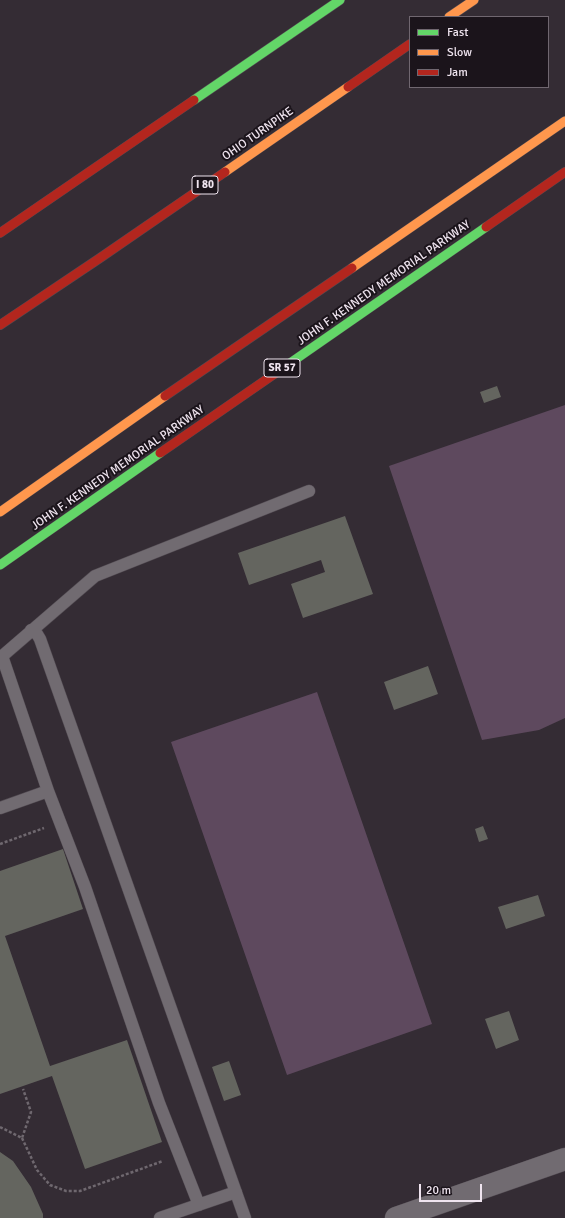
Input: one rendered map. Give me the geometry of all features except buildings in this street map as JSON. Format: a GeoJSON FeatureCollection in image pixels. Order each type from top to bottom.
{"type":"FeatureCollection","features":[{"type":"Feature","properties":{"kind":"highway"},"geometry":{"type":"LineString","coordinates":[[0,233],[340,0]]}},
{"type":"Feature","properties":{"kind":"highway"},"geometry":{"type":"LineString","coordinates":[[450,16],[474,0]]}},
{"type":"Feature","properties":{"kind":"highway","name":"OHIO TURNPIKE"},"geometry":{"type":"LineString","coordinates":[[0,325],[100,258],[409,45]]}},
{"type":"Feature","properties":{"kind":"highway"},"geometry":{"type":"LineString","coordinates":[[0,512],[93,446],[565,121]]}},
{"type":"Feature","properties":{"kind":"highway","name":"JOHN F. KENNEDY MEMORIAL PARKWAY"},"geometry":{"type":"LineString","coordinates":[[0,565],[565,172]]}},
{"type":"Feature","properties":{"kind":"street"},"geometry":{"type":"LineString","coordinates":[[396,1218],[565,1159]]}},
{"type":"Feature","properties":{"kind":"lane"},"geometry":{"type":"LineString","coordinates":[[199,1205],[159,1103],[85,887],[48,791],[1,657],[95,576],[309,492]]}},
{"type":"Feature","properties":{"kind":"lane"},"geometry":{"type":"LineString","coordinates":[[32,630],[40,639],[245,1218]]}},
{"type":"Feature","properties":{"kind":"lane"},"geometry":{"type":"LineString","coordinates":[[0,808],[48,791]]}},
{"type":"Feature","properties":{"kind":"lane"},"geometry":{"type":"LineString","coordinates":[[160,1218],[236,1192]]}},
{"type":"Feature","properties":{"kind":"path"},"geometry":{"type":"LineString","coordinates":[[22,1138],[31,1112],[23,1089]]}},
{"type":"Feature","properties":{"kind":"path"},"geometry":{"type":"LineString","coordinates":[[0,1127],[22,1138],[37,1170],[50,1185],[66,1191],[80,1191],[164,1161]]}},
{"type":"Feature","properties":{"kind":"shaded area"},"geometry":{"type":"Polygon","coordinates":[[[565,405],[565,718],[539,730],[482,740],[389,466],[565,405]]]}},
{"type":"Feature","properties":{"kind":"shaded area"},"geometry":{"type":"Polygon","coordinates":[[[317,692],[432,1024],[287,1075],[171,742],[317,692]]]}},
{"type":"Feature","properties":{"kind":"traffic: fast"},"geometry":{"type":"LineString","coordinates":[[194,100],[340,0]]}},
{"type":"Feature","properties":{"kind":"traffic: fast"},"geometry":{"type":"LineString","coordinates":[[283,368],[486,227]]}},
{"type":"Feature","properties":{"kind":"traffic: fast"},"geometry":{"type":"LineString","coordinates":[[0,565],[160,453]]}},
{"type":"Feature","properties":{"kind":"traffic: slow"},"geometry":{"type":"LineString","coordinates":[[450,16],[474,0]]}},
{"type":"Feature","properties":{"kind":"traffic: slow"},"geometry":{"type":"LineString","coordinates":[[225,172],[348,87]]}},
{"type":"Feature","properties":{"kind":"traffic: slow"},"geometry":{"type":"LineString","coordinates":[[352,268],[565,121]]}},
{"type":"Feature","properties":{"kind":"traffic: slow"},"geometry":{"type":"LineString","coordinates":[[0,512],[165,396]]}},
{"type":"Feature","properties":{"kind":"traffic: jam"},"geometry":{"type":"LineString","coordinates":[[348,87],[409,45]]}},
{"type":"Feature","properties":{"kind":"traffic: jam"},"geometry":{"type":"LineString","coordinates":[[0,233],[194,100]]}},
{"type":"Feature","properties":{"kind":"traffic: jam"},"geometry":{"type":"LineString","coordinates":[[0,325],[225,172]]}},
{"type":"Feature","properties":{"kind":"traffic: jam"},"geometry":{"type":"LineString","coordinates":[[486,227],[565,172]]}},
{"type":"Feature","properties":{"kind":"traffic: jam"},"geometry":{"type":"LineString","coordinates":[[165,396],[352,268]]}},
{"type":"Feature","properties":{"kind":"traffic: jam"},"geometry":{"type":"LineString","coordinates":[[160,453],[283,368]]}}]}
